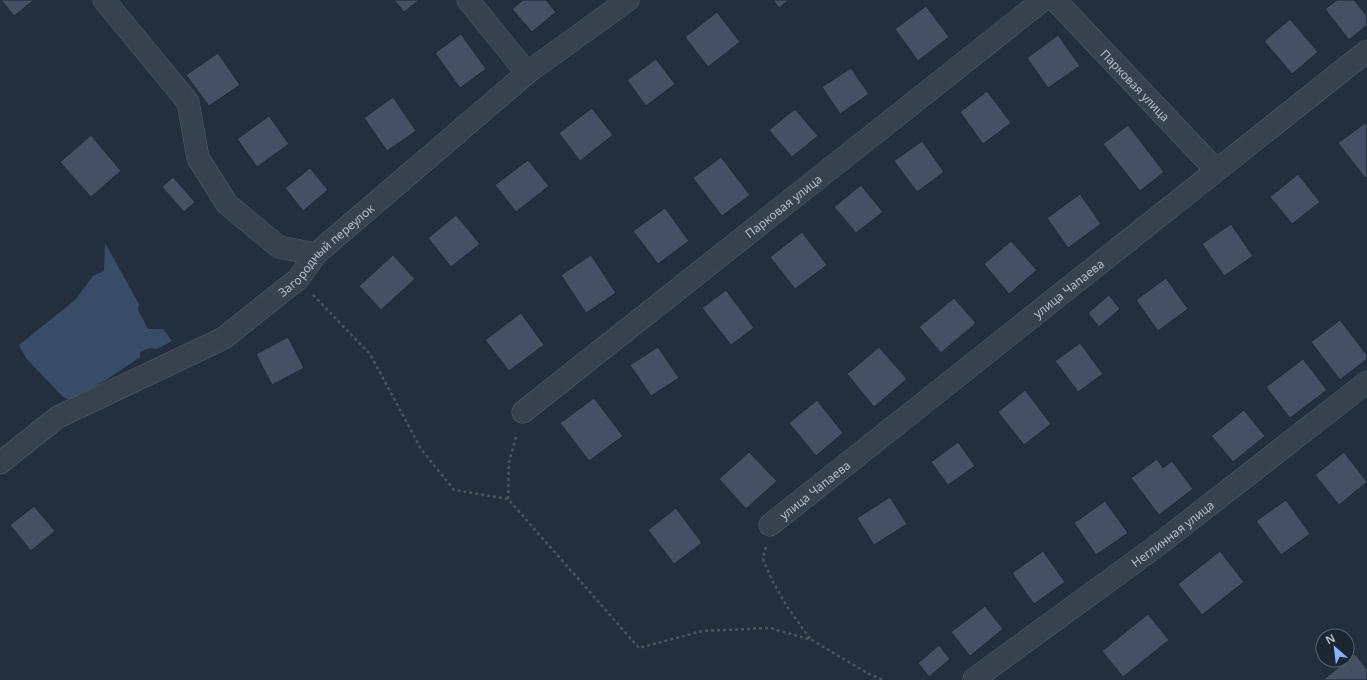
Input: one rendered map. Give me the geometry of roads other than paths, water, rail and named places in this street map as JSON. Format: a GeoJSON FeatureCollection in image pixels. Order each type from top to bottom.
{"type":"FeatureCollection","features":[{"type":"Feature","properties":{"kind":"street"},"geometry":{"type":"LineString","coordinates":[[104,0],[188,102],[198,158],[227,204],[279,248],[316,254]]}},
{"type":"Feature","properties":{"kind":"street"},"geometry":{"type":"LineString","coordinates":[[468,0],[527,74]]}},
{"type":"Feature","properties":{"kind":"street","name":"Загородный переулок"},"geometry":{"type":"LineString","coordinates":[[0,463],[58,417],[224,338],[298,278],[316,254],[527,74],[628,0]]}},
{"type":"Feature","properties":{"kind":"street","name":"Парковая улица"},"geometry":{"type":"LineString","coordinates":[[523,412],[1043,0]]}},
{"type":"Feature","properties":{"kind":"street","name":"Парковая улица"},"geometry":{"type":"LineString","coordinates":[[1055,0],[1216,170]]}},
{"type":"Feature","properties":{"kind":"street","name":"улица Чапаева"},"geometry":{"type":"LineString","coordinates":[[770,524],[1367,51]]}},
{"type":"Feature","properties":{"kind":"street","name":"Неглинная улица"},"geometry":{"type":"LineString","coordinates":[[974,679],[1158,545],[1367,382]]}},
{"type":"Feature","properties":{"kind":"water"},"geometry":{"type":"Polygon","coordinates":[[[105,243],[139,304],[138,310],[148,329],[163,329],[172,341],[157,349],[150,348],[140,352],[140,357],[106,380],[70,400],[63,397],[26,358],[19,345],[75,300],[93,276],[104,271],[105,243]]]}}]}
